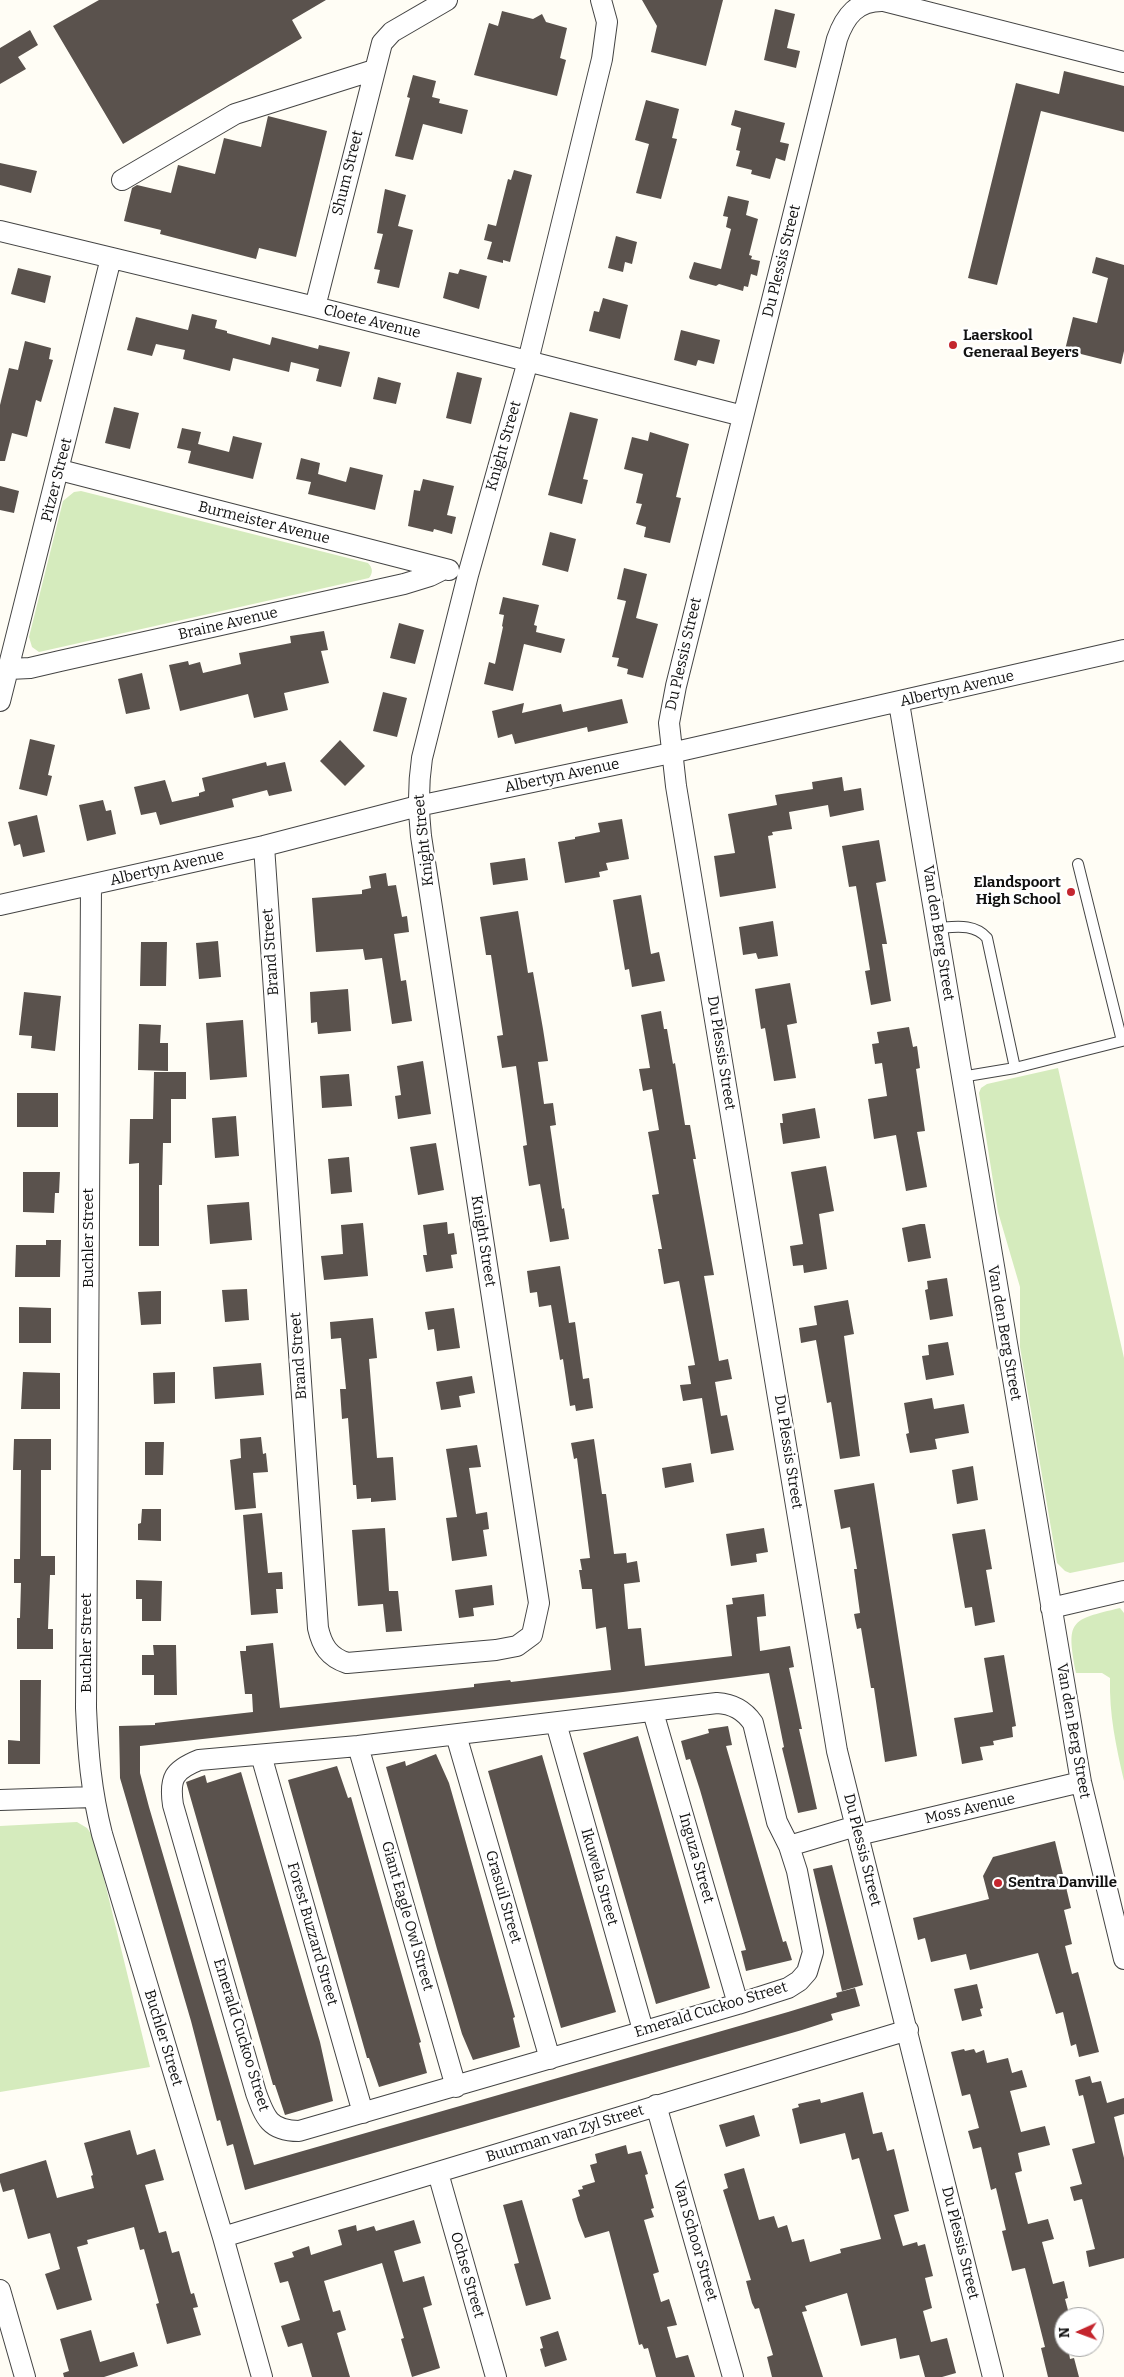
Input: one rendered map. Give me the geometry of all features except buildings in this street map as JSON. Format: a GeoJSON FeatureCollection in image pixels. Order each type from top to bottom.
{"type":"FeatureCollection","features":[{"type":"Feature","properties":{"kind":"street","name":"Shum Street"},"geometry":{"type":"LineString","coordinates":[[315,307],[374,70],[384,40],[392,32],[447,0]]}},
{"type":"Feature","properties":{"kind":"street","name":"Knight Street"},"geometry":{"type":"LineString","coordinates":[[532,1636],[538,1603],[418,806],[422,758],[468,575],[528,361],[602,59],[607,22],[601,0]]}},
{"type":"Feature","properties":{"kind":"street","name":"Du Plessis Street"},"geometry":{"type":"LineString","coordinates":[[994,2377],[837,1751],[671,754],[669,723],[671,706],[837,40],[845,21],[856,8],[875,1],[892,2],[1124,62]]}},
{"type":"Feature","properties":{"kind":"street"},"geometry":{"type":"LineString","coordinates":[[122,180],[234,114],[374,70]]}},
{"type":"Feature","properties":{"kind":"street","name":"Cloete Avenue"},"geometry":{"type":"LineString","coordinates":[[0,232],[315,307],[743,416]]}},
{"type":"Feature","properties":{"kind":"street","name":"Pitzer Street"},"geometry":{"type":"LineString","coordinates":[[0,701],[60,470],[111,258]]}},
{"type":"Feature","properties":{"kind":"street","name":"Burmeister Avenue"},"geometry":{"type":"LineString","coordinates":[[60,470],[468,575]]}},
{"type":"Feature","properties":{"kind":"street","name":"Braine Avenue"},"geometry":{"type":"LineString","coordinates":[[9,669],[30,668],[60,662],[395,586],[430,576],[444,569]]}},
{"type":"Feature","properties":{"kind":"street","name":"Albertyn Avenue"},"geometry":{"type":"LineString","coordinates":[[0,905],[264,846],[418,806],[671,754],[1124,650]]}},
{"type":"Feature","properties":{"kind":"street","name":"Van den Berg Street"},"geometry":{"type":"LineString","coordinates":[[899,703],[1081,1782],[1124,1959]]}},
{"type":"Feature","properties":{"kind":"street","name":"Brand Street"},"geometry":{"type":"LineString","coordinates":[[264,846],[318,1628],[321,1641],[327,1651],[337,1660],[347,1663],[496,1650],[517,1646],[532,1636]]}},
{"type":"Feature","properties":{"kind":"street","name":"Buchler Street"},"geometry":{"type":"LineString","coordinates":[[90,885],[86,1708],[92,1797],[223,2237],[262,2377]]}},
{"type":"Feature","properties":{"kind":"street"},"geometry":{"type":"LineString","coordinates":[[1051,1608],[1124,1591]]}},
{"type":"Feature","properties":{"kind":"street","name":"Emerald Cuckoo Street"},"geometry":{"type":"LineString","coordinates":[[717,1703],[730,1705],[744,1712],[753,1723],[777,1822],[789,1846],[797,1871],[812,1945],[811,1962],[807,1972],[788,1988],[738,2004],[299,2131],[277,2128],[265,2115],[253,2084],[172,1805],[171,1790],[173,1779],[178,1770],[199,1760],[358,1746],[556,1723],[717,1703]]}},
{"type":"Feature","properties":{"kind":"street","name":"Inguza Street"},"geometry":{"type":"LineString","coordinates":[[653,1712],[738,2004]]}},
{"type":"Feature","properties":{"kind":"street","name":"Ikuwela Street"},"geometry":{"type":"LineString","coordinates":[[556,1723],[643,2030]]}},
{"type":"Feature","properties":{"kind":"street","name":"Grasuil Street"},"geometry":{"type":"LineString","coordinates":[[456,1735],[550,2059]]}},
{"type":"Feature","properties":{"kind":"street","name":"Giant Eagle Owl Street"},"geometry":{"type":"LineString","coordinates":[[358,1746],[456,2086]]}},
{"type":"Feature","properties":{"kind":"street","name":"Forest Buzzard Street"},"geometry":{"type":"LineString","coordinates":[[261,1755],[362,2113]]}},
{"type":"Feature","properties":{"kind":"street","name":"Moss Avenue"},"geometry":{"type":"LineString","coordinates":[[789,1846],[1081,1782]]}},
{"type":"Feature","properties":{"kind":"street"},"geometry":{"type":"LineString","coordinates":[[0,1800],[92,1797]]}},
{"type":"Feature","properties":{"kind":"street","name":"Buurman van Zyl Street"},"geometry":{"type":"LineString","coordinates":[[223,2237],[908,2030]]}},
{"type":"Feature","properties":{"kind":"street","name":"Van Schoor Street"},"geometry":{"type":"LineString","coordinates":[[656,2105],[733,2377]]}},
{"type":"Feature","properties":{"kind":"street","name":"Ochse Street"},"geometry":{"type":"LineString","coordinates":[[438,2173],[496,2377]]}},
{"type":"Feature","properties":{"kind":"street"},"geometry":{"type":"LineString","coordinates":[[0,2290],[25,2377]]}},
{"type":"Feature","properties":{"kind":"lane"},"geometry":{"type":"LineString","coordinates":[[961,1077],[1123,1046],[1078,864]]}},
{"type":"Feature","properties":{"kind":"lane"},"geometry":{"type":"LineString","coordinates":[[937,928],[972,927],[981,931],[987,938],[1015,1068]]}},
{"type":"Feature","properties":{"kind":"green space"},"geometry":{"type":"Polygon","coordinates":[[[81,491],[368,563],[372,569],[371,574],[369,578],[39,652],[32,647],[29,637],[63,501],[74,492],[81,491]]]}},
{"type":"Feature","properties":{"kind":"green space"},"geometry":{"type":"Polygon","coordinates":[[[1058,1068],[1124,1358],[1124,1562],[1070,1573],[1057,1563],[1020,1347],[1020,1287],[998,1212],[979,1093],[981,1088],[987,1084],[1058,1068]]]}},
{"type":"Feature","properties":{"kind":"green space"},"geometry":{"type":"Polygon","coordinates":[[[1120,1608],[1124,1613],[1124,1781],[1112,1717],[1110,1678],[1102,1673],[1076,1673],[1072,1642],[1072,1632],[1081,1620],[1120,1608]]]}},
{"type":"Feature","properties":{"kind":"green space"},"geometry":{"type":"Polygon","coordinates":[[[77,1822],[87,1828],[94,1838],[150,2067],[0,2092],[0,1826],[77,1822]]]}},
{"type":"Feature","properties":{"kind":"place","name":"Laerskool Generaal Beyers"},"geometry":{"type":"Point","coordinates":[953,345]}},
{"type":"Feature","properties":{"kind":"place","name":"Elandspoort High School"},"geometry":{"type":"Point","coordinates":[1071,892]}},
{"type":"Feature","properties":{"kind":"place","name":"Sentra Danville"},"geometry":{"type":"Point","coordinates":[998,1883]}}]}
